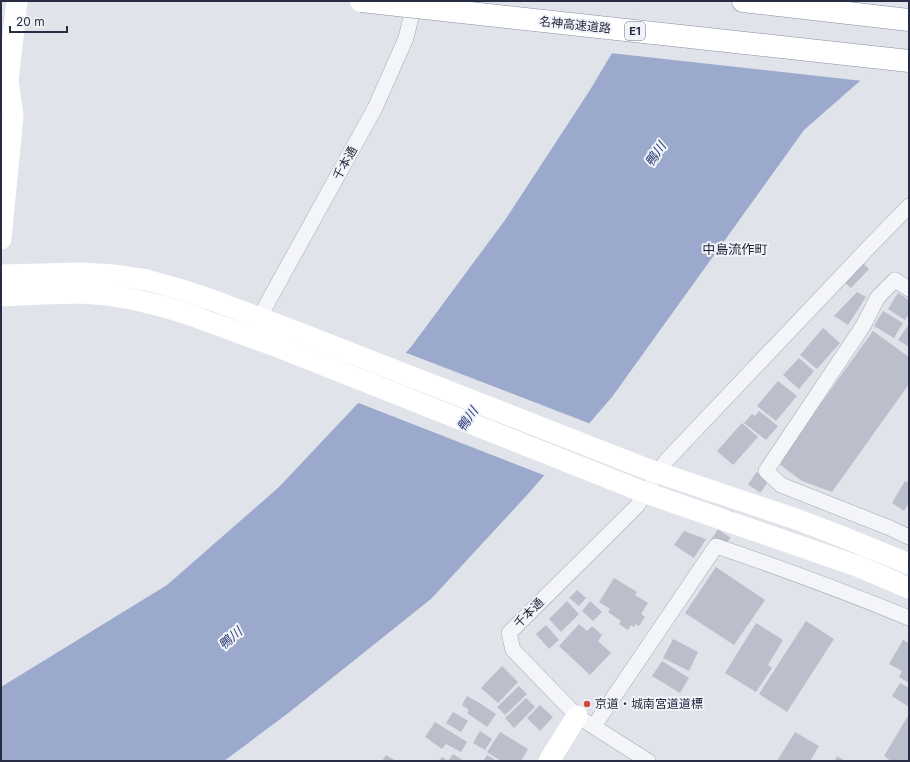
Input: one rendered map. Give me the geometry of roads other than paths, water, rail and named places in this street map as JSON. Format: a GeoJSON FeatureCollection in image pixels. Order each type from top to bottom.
{"type":"FeatureCollection","features":[{"type":"Feature","properties":{"kind":"highway","name":"名神高速道路"},"geometry":{"type":"LineString","coordinates":[[361,1],[909,61]]}},
{"type":"Feature","properties":{"kind":"highway"},"geometry":{"type":"LineString","coordinates":[[743,1],[909,20]]}},
{"type":"Feature","properties":{"kind":"highway"},"geometry":{"type":"LineString","coordinates":[[806,8],[909,10]]}},
{"type":"Feature","properties":{"kind":"street"},"geometry":{"type":"LineString","coordinates":[[1,239],[13,116],[4,90],[18,1]]}},
{"type":"Feature","properties":{"kind":"street","name":"千本通"},"geometry":{"type":"LineString","coordinates":[[259,318],[375,108],[406,38],[415,1]]}},
{"type":"Feature","properties":{"kind":"street","name":"千本通"},"geometry":{"type":"LineString","coordinates":[[586,721],[513,650],[510,633],[637,506],[639,490],[652,471],[666,461],[909,206]]}},
{"type":"Feature","properties":{"kind":"street"},"geometry":{"type":"LineString","coordinates":[[1,275],[82,273],[114,275],[147,280],[200,296],[292,330],[652,471],[796,519],[909,564]]}},
{"type":"Feature","properties":{"kind":"street"},"geometry":{"type":"LineString","coordinates":[[909,289],[895,280],[878,297],[863,326],[766,471],[781,485],[909,537]]}},
{"type":"Feature","properties":{"kind":"street"},"geometry":{"type":"LineString","coordinates":[[1,296],[42,294],[107,295],[136,300],[190,315],[278,348],[639,490],[858,566],[909,588]]}},
{"type":"Feature","properties":{"kind":"street"},"geometry":{"type":"LineString","coordinates":[[549,761],[586,721],[716,546],[790,571],[862,598],[909,618]]}},
{"type":"Feature","properties":{"kind":"street"},"geometry":{"type":"LineString","coordinates":[[586,721],[648,761]]}},
{"type":"Feature","properties":{"kind":"water","name":"鴨川"},"geometry":{"type":"Polygon","coordinates":[[[643,1],[909,1],[909,38],[804,130],[612,397],[528,494],[431,599],[287,714],[224,761],[1,761],[1,687],[167,585],[279,487],[411,347],[505,220],[590,90],[643,1]]]}},
{"type":"Feature","properties":{"kind":"tunnel"},"geometry":{"type":"LineString","coordinates":[[716,546],[766,471]]}},
{"type":"Feature","properties":{"kind":"place","name":"京道・城南宮道道標"},"geometry":{"type":"Point","coordinates":[587,704]}},
{"type":"Feature","properties":{"kind":"district","name":"中島流作町"},"geometry":{"type":"Point","coordinates":[735,249]}}]}
